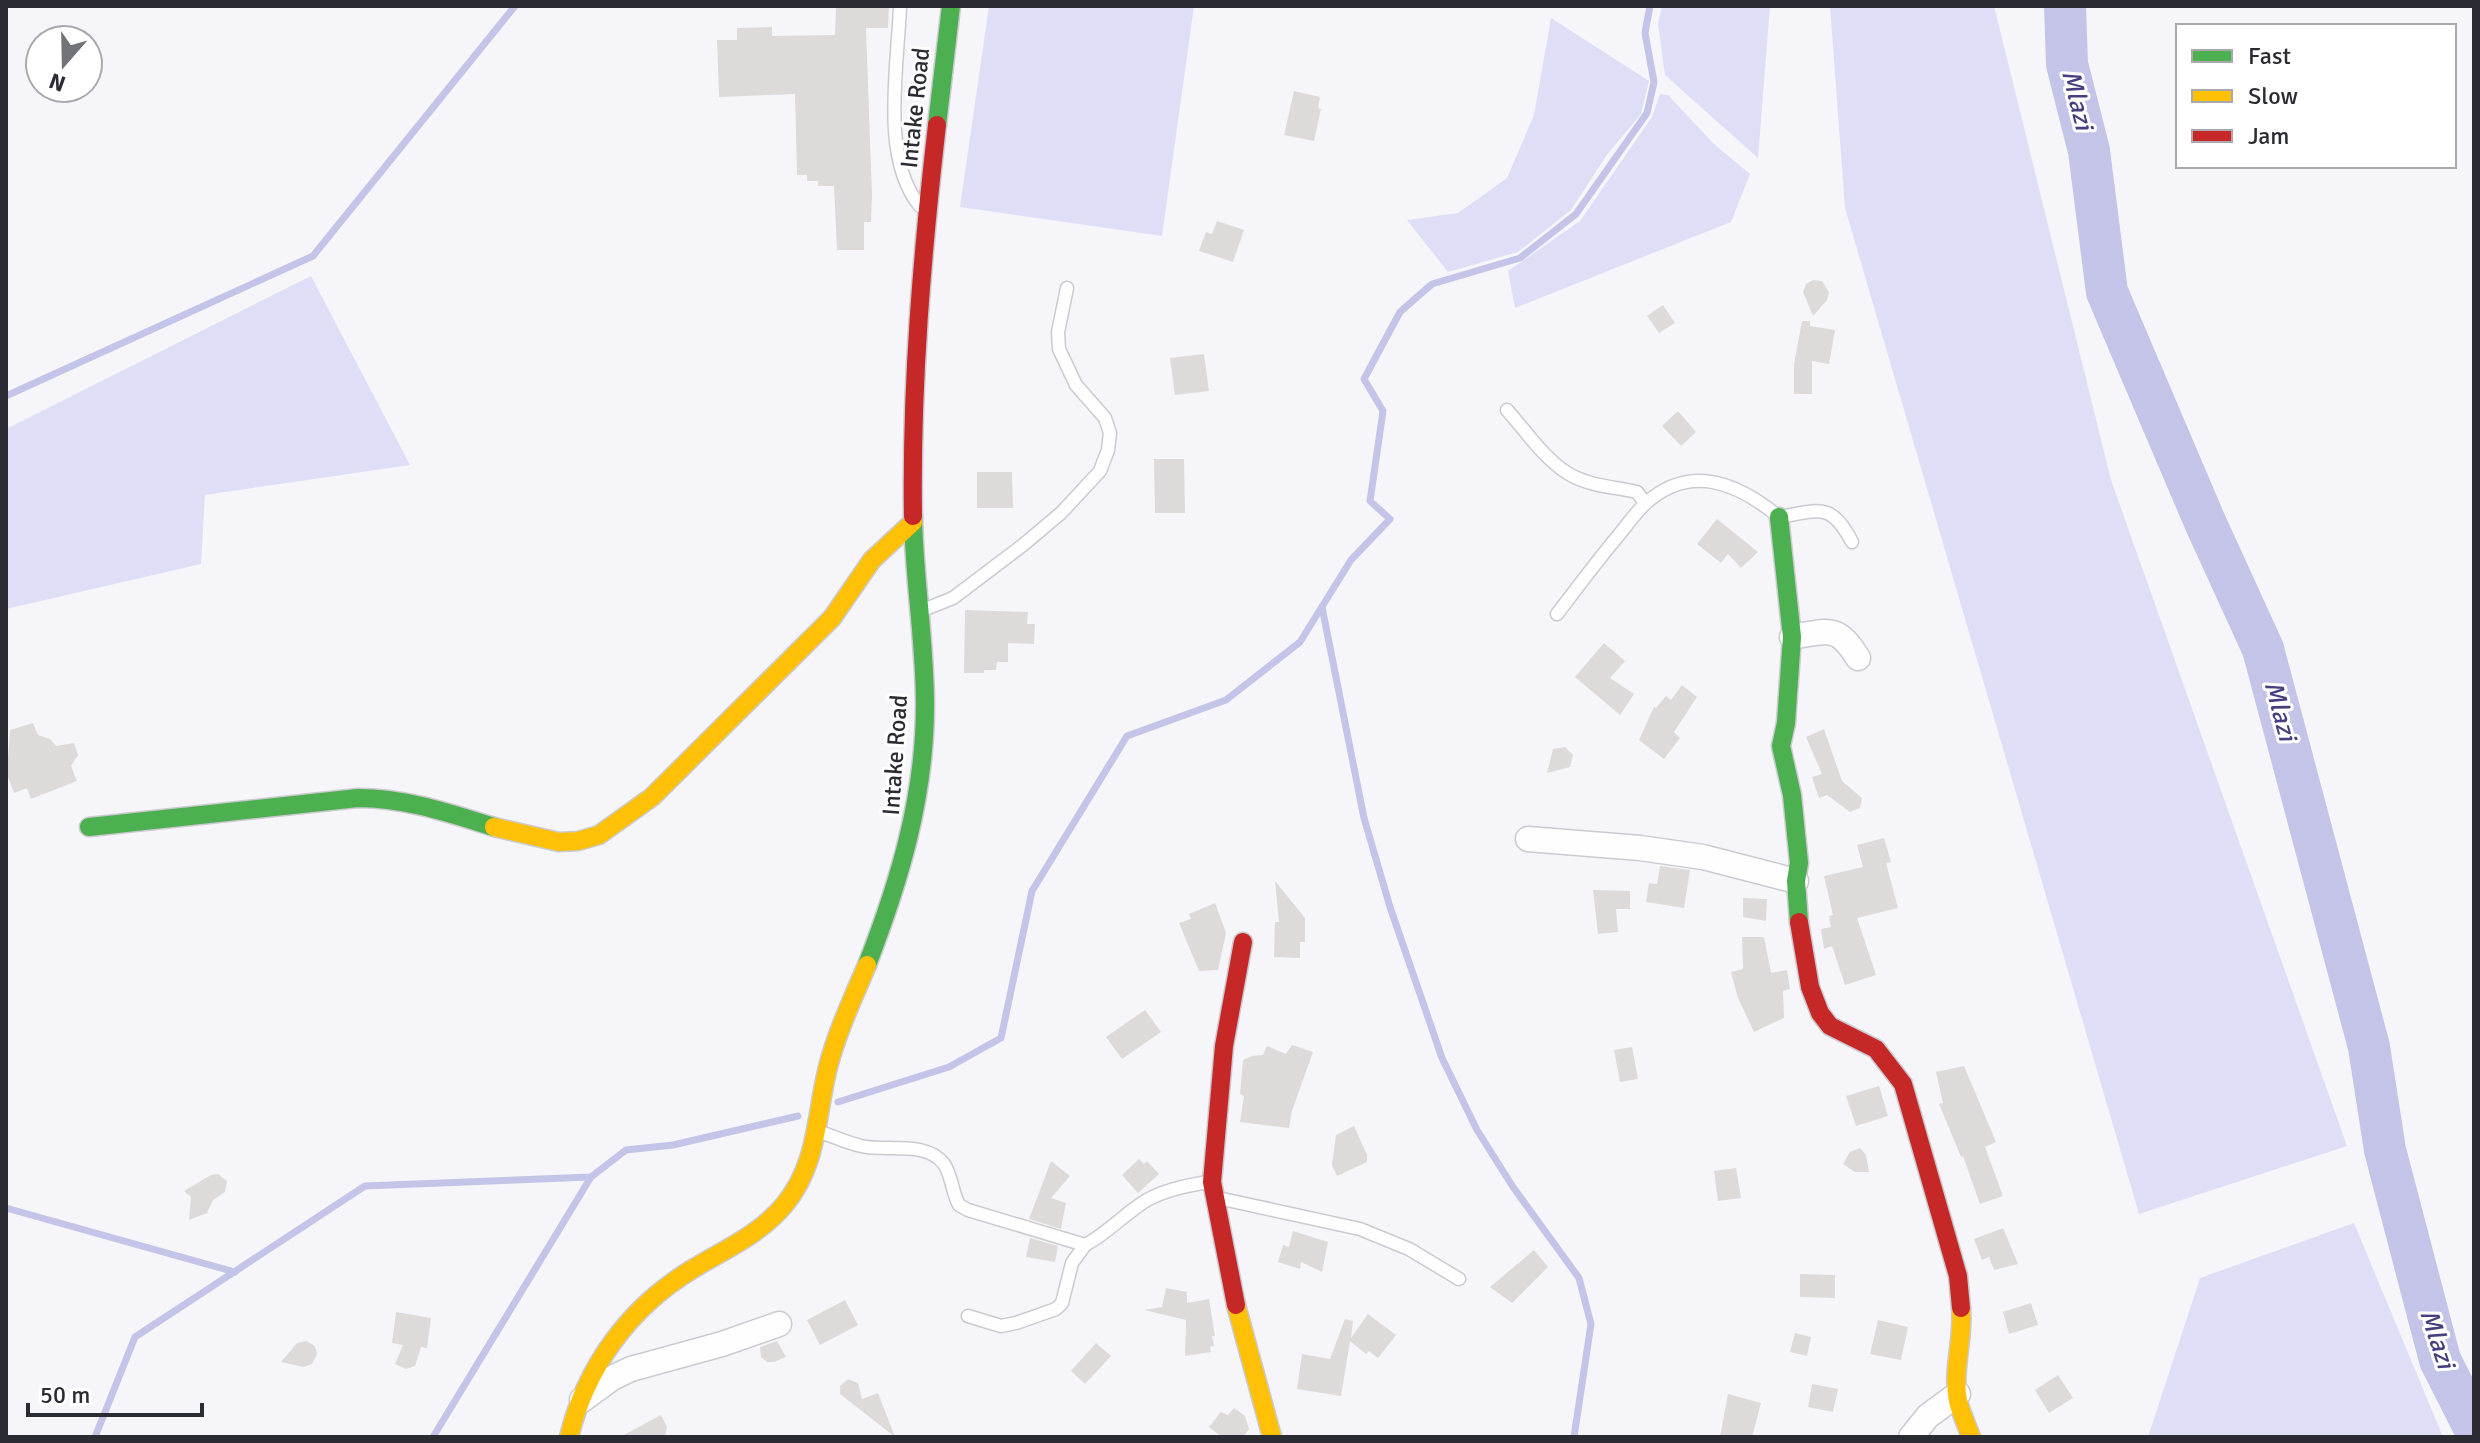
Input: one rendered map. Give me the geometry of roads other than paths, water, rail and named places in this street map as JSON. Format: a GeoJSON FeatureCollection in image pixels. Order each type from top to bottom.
{"type":"FeatureCollection","features":[{"type":"Feature","properties":{"kind":"street","name":"Intake Road"},"geometry":{"type":"LineString","coordinates":[[569,1437],[597,1365],[620,1330],[668,1284],[747,1239],[774,1219],[800,1185],[812,1153],[832,1053],[875,948],[912,837],[923,760],[922,610],[913,522],[913,387],[951,6]]}},
{"type":"Feature","properties":{"kind":"street"},"geometry":{"type":"LineString","coordinates":[[1779,517],[1792,637],[1786,723],[1781,746],[1792,795],[1799,863],[1797,907],[1810,987],[1820,1013],[1836,1030],[1876,1049],[1903,1084],[1958,1276],[1963,1327],[1958,1394],[1971,1437]]}},
{"type":"Feature","properties":{"kind":"street"},"geometry":{"type":"LineString","coordinates":[[89,827],[345,799],[385,798],[445,811],[530,837],[559,842],[599,835],[652,797],[709,743],[832,618],[872,560],[913,522]]}},
{"type":"Feature","properties":{"kind":"street"},"geometry":{"type":"LineString","coordinates":[[1792,637],[1836,633],[1846,637],[1858,658]]}},
{"type":"Feature","properties":{"kind":"street"},"geometry":{"type":"LineString","coordinates":[[1528,839],[1672,852],[1796,881]]}},
{"type":"Feature","properties":{"kind":"street"},"geometry":{"type":"LineString","coordinates":[[1243,942],[1224,1046],[1212,1189],[1240,1328],[1272,1437]]}},
{"type":"Feature","properties":{"kind":"street"},"geometry":{"type":"LineString","coordinates":[[581,1401],[612,1378],[631,1369],[722,1344],[779,1324]]}},
{"type":"Feature","properties":{"kind":"street"},"geometry":{"type":"LineString","coordinates":[[1911,1437],[1928,1416],[1958,1394]]}},
{"type":"Feature","properties":{"kind":"lane"},"geometry":{"type":"LineString","coordinates":[[900,6],[894,132],[909,193],[928,215]]}},
{"type":"Feature","properties":{"kind":"lane"},"geometry":{"type":"LineString","coordinates":[[922,610],[953,598],[1023,545],[1061,513],[1100,471],[1110,433],[1105,418],[1076,385],[1059,349],[1058,332],[1067,288]]}},
{"type":"Feature","properties":{"kind":"lane"},"geometry":{"type":"LineString","coordinates":[[1507,410],[1552,460],[1569,474],[1601,485],[1637,492],[1645,503]]}},
{"type":"Feature","properties":{"kind":"lane"},"geometry":{"type":"LineString","coordinates":[[1557,614],[1645,503],[1667,489],[1690,480],[1714,481],[1749,494],[1779,517],[1813,511],[1829,513],[1840,520],[1852,542]]}},
{"type":"Feature","properties":{"kind":"lane"},"geometry":{"type":"LineString","coordinates":[[816,1131],[861,1146],[913,1149],[932,1154],[942,1161],[949,1174],[959,1205],[1085,1245]]}},
{"type":"Feature","properties":{"kind":"lane"},"geometry":{"type":"LineString","coordinates":[[968,1316],[1001,1326],[1056,1309],[1062,1303],[1072,1263],[1085,1245],[1102,1236],[1148,1199],[1185,1186],[1212,1189],[1360,1229],[1409,1249],[1459,1279]]}},
{"type":"Feature","properties":{"kind":"waterway"},"geometry":{"type":"LineString","coordinates":[[6,396],[313,256],[515,6]]}},
{"type":"Feature","properties":{"kind":"waterway"},"geometry":{"type":"LineString","coordinates":[[838,1102],[949,1067],[1001,1038],[1032,891],[1127,736],[1226,700],[1300,642],[1351,560],[1390,519],[1370,501],[1383,411],[1364,379],[1400,312],[1432,284],[1520,258],[1576,214],[1647,113],[1654,82],[1645,33],[1650,6]]}},
{"type":"Feature","properties":{"kind":"waterway","name":"Mlazi"},"geometry":{"type":"LineString","coordinates":[[2065,6],[2067,64],[2089,151],[2107,292],[2263,649],[2369,1047],[2385,1150],[2440,1360],[2474,1427]]}},
{"type":"Feature","properties":{"kind":"waterway"},"geometry":{"type":"LineString","coordinates":[[1322,607],[1364,818],[1390,907],[1442,1058],[1477,1130],[1513,1187],[1579,1278],[1591,1324],[1574,1437]]}},
{"type":"Feature","properties":{"kind":"waterway"},"geometry":{"type":"LineString","coordinates":[[95,1437],[135,1337],[365,1186],[591,1177],[626,1150],[673,1145],[798,1116]]}},
{"type":"Feature","properties":{"kind":"waterway"},"geometry":{"type":"LineString","coordinates":[[433,1437],[591,1177]]}},
{"type":"Feature","properties":{"kind":"waterway"},"geometry":{"type":"LineString","coordinates":[[6,1208],[235,1272]]}}]}
